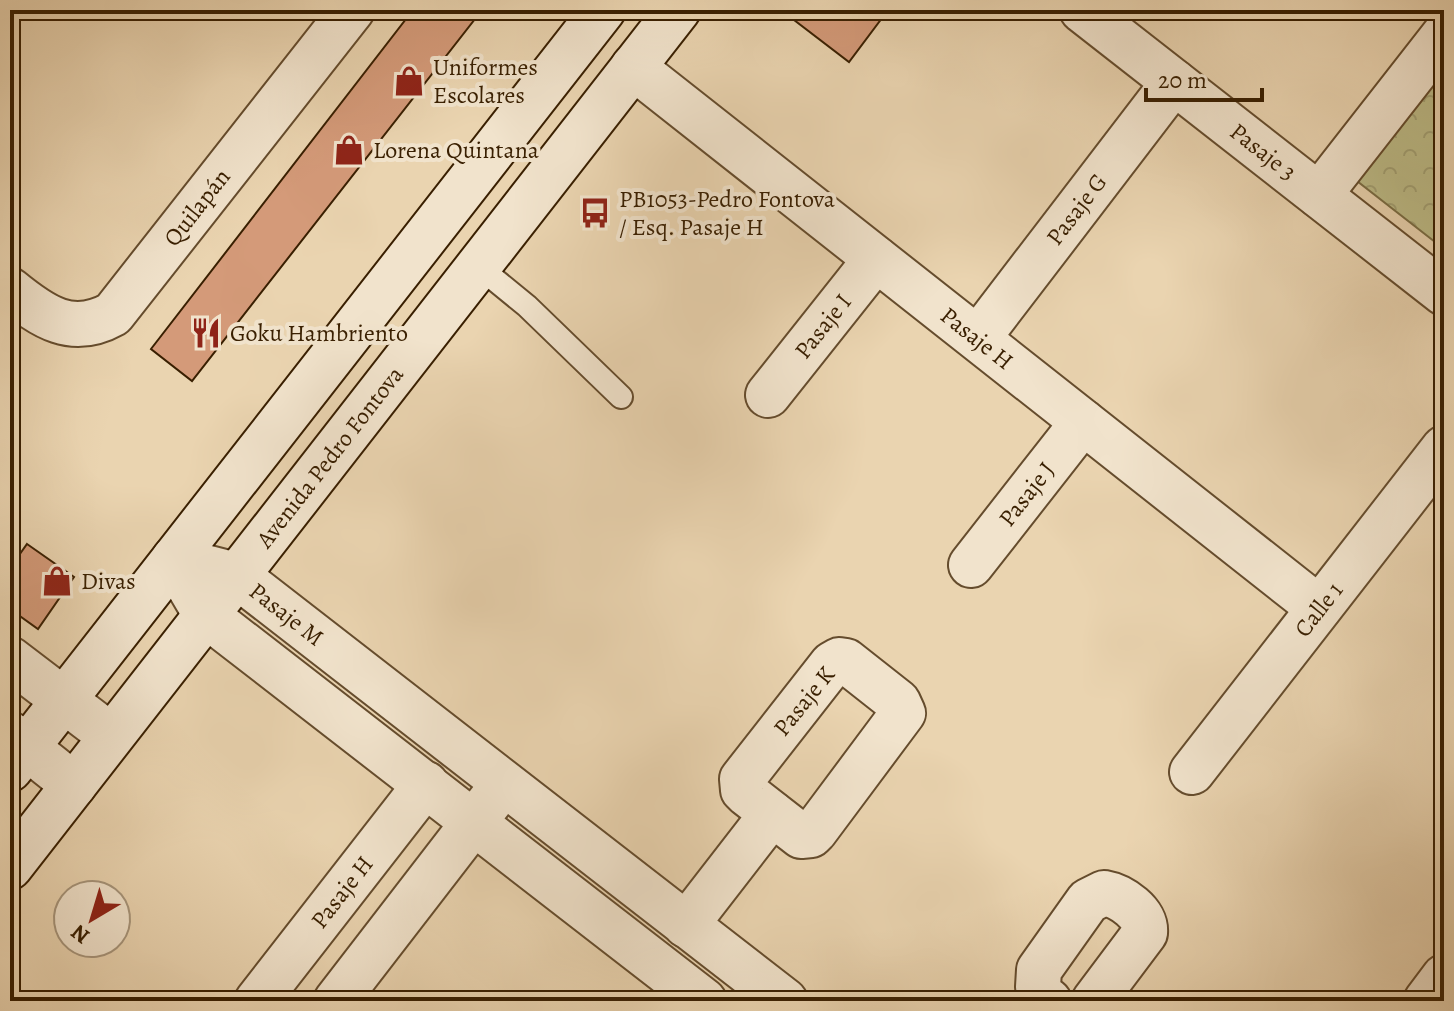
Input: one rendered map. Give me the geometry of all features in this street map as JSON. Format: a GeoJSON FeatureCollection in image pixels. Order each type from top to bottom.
{"type":"FeatureCollection","features":[{"type":"Feature","properties":{"kind":"street","name":"Quilapán"},"geometry":{"type":"LineString","coordinates":[[10,290],[30,306],[69,324],[98,322],[113,314],[352,10]]}},
{"type":"Feature","properties":{"kind":"street"},"geometry":{"type":"LineString","coordinates":[[74,785],[15,751],[64,700],[603,10]]}},
{"type":"Feature","properties":{"kind":"street","name":"Avenida Pedro Fontova"},"geometry":{"type":"LineString","coordinates":[[10,867],[678,10]]}},
{"type":"Feature","properties":{"kind":"street","name":"Pasaje 3"},"geometry":{"type":"LineString","coordinates":[[1088,12],[1444,293]]}},
{"type":"Feature","properties":{"kind":"street"},"geometry":{"type":"LineString","coordinates":[[1319,195],[1444,35]]}},
{"type":"Feature","properties":{"kind":"street","name":"Pasaje H"},"geometry":{"type":"LineString","coordinates":[[633,67],[1319,608]]}},
{"type":"Feature","properties":{"kind":"street","name":"Pasaje G"},"geometry":{"type":"LineString","coordinates":[[978,338],[1174,82]]}},
{"type":"Feature","properties":{"kind":"street","name":"Pasaje I"},"geometry":{"type":"LineString","coordinates":[[768,395],[876,259]]}},
{"type":"Feature","properties":{"kind":"street","name":"Pasaje J"},"geometry":{"type":"LineString","coordinates":[[971,565],[1083,422]]}},
{"type":"Feature","properties":{"kind":"street","name":"Calle 1"},"geometry":{"type":"LineString","coordinates":[[1192,772],[1444,448]]}},
{"type":"Feature","properties":{"kind":"street","name":"Pasaje M"},"geometry":{"type":"LineString","coordinates":[[174,559],[236,575],[785,1001]]}},
{"type":"Feature","properties":{"kind":"street","name":"Pasaje M"},"geometry":{"type":"LineString","coordinates":[[174,559],[206,615],[474,822],[685,995]]}},
{"type":"Feature","properties":{"kind":"street"},"geometry":{"type":"LineString","coordinates":[[10,659],[111,736]]}},
{"type":"Feature","properties":{"kind":"street","name":"Pasaje H"},"geometry":{"type":"LineString","coordinates":[[257,1001],[426,784]]}},
{"type":"Feature","properties":{"kind":"street"},"geometry":{"type":"LineString","coordinates":[[336,1001],[504,784]]}},
{"type":"Feature","properties":{"kind":"street"},"geometry":{"type":"LineString","coordinates":[[686,925],[772,814]]}},
{"type":"Feature","properties":{"kind":"street"},"geometry":{"type":"LineString","coordinates":[[1049,1001],[1041,995],[1038,987],[1039,970],[1088,901],[1104,893],[1115,896],[1138,913],[1144,919],[1145,933],[1094,1001]]}},
{"type":"Feature","properties":{"kind":"street"},"geometry":{"type":"LineString","coordinates":[[685,995],[735,962]]}},
{"type":"Feature","properties":{"kind":"street"},"geometry":{"type":"LineString","coordinates":[[1426,1001],[1444,977]]}},
{"type":"Feature","properties":{"kind":"lane"},"geometry":{"type":"LineString","coordinates":[[478,266],[527,306],[621,397]]}},
{"type":"Feature","properties":{"kind":"green space"},"geometry":{"type":"Polygon","coordinates":[[[1444,68],[1444,249],[1357,181],[1444,68]]]}},
{"type":"Feature","properties":{"kind":"building"},"geometry":{"type":"Polygon","coordinates":[[[413,10],[482,10],[192,381],[151,349],[413,10]]]}},
{"type":"Feature","properties":{"kind":"building"},"geometry":{"type":"Polygon","coordinates":[[[781,10],[888,10],[849,62],[781,10]]]}},
{"type":"Feature","properties":{"kind":"building"},"geometry":{"type":"Polygon","coordinates":[[[27,544],[74,577],[38,629],[10,609],[10,568],[27,544]]]}},
{"type":"Feature","properties":{"kind":"place","name":"Uniformes Escolares"},"geometry":{"type":"Point","coordinates":[409,81]}},
{"type":"Feature","properties":{"kind":"place","name":"Lorena Quintana"},"geometry":{"type":"Point","coordinates":[349,150]}},
{"type":"Feature","properties":{"kind":"place","name":"PB1053-Pedro Fontova / Esq. Pasaje H"},"geometry":{"type":"Point","coordinates":[595,213]}},
{"type":"Feature","properties":{"kind":"place","name":"Goku Hambriento"},"geometry":{"type":"Point","coordinates":[206,333]}},
{"type":"Feature","properties":{"kind":"place","name":"Divas"},"geometry":{"type":"Point","coordinates":[57,581]}}]}
